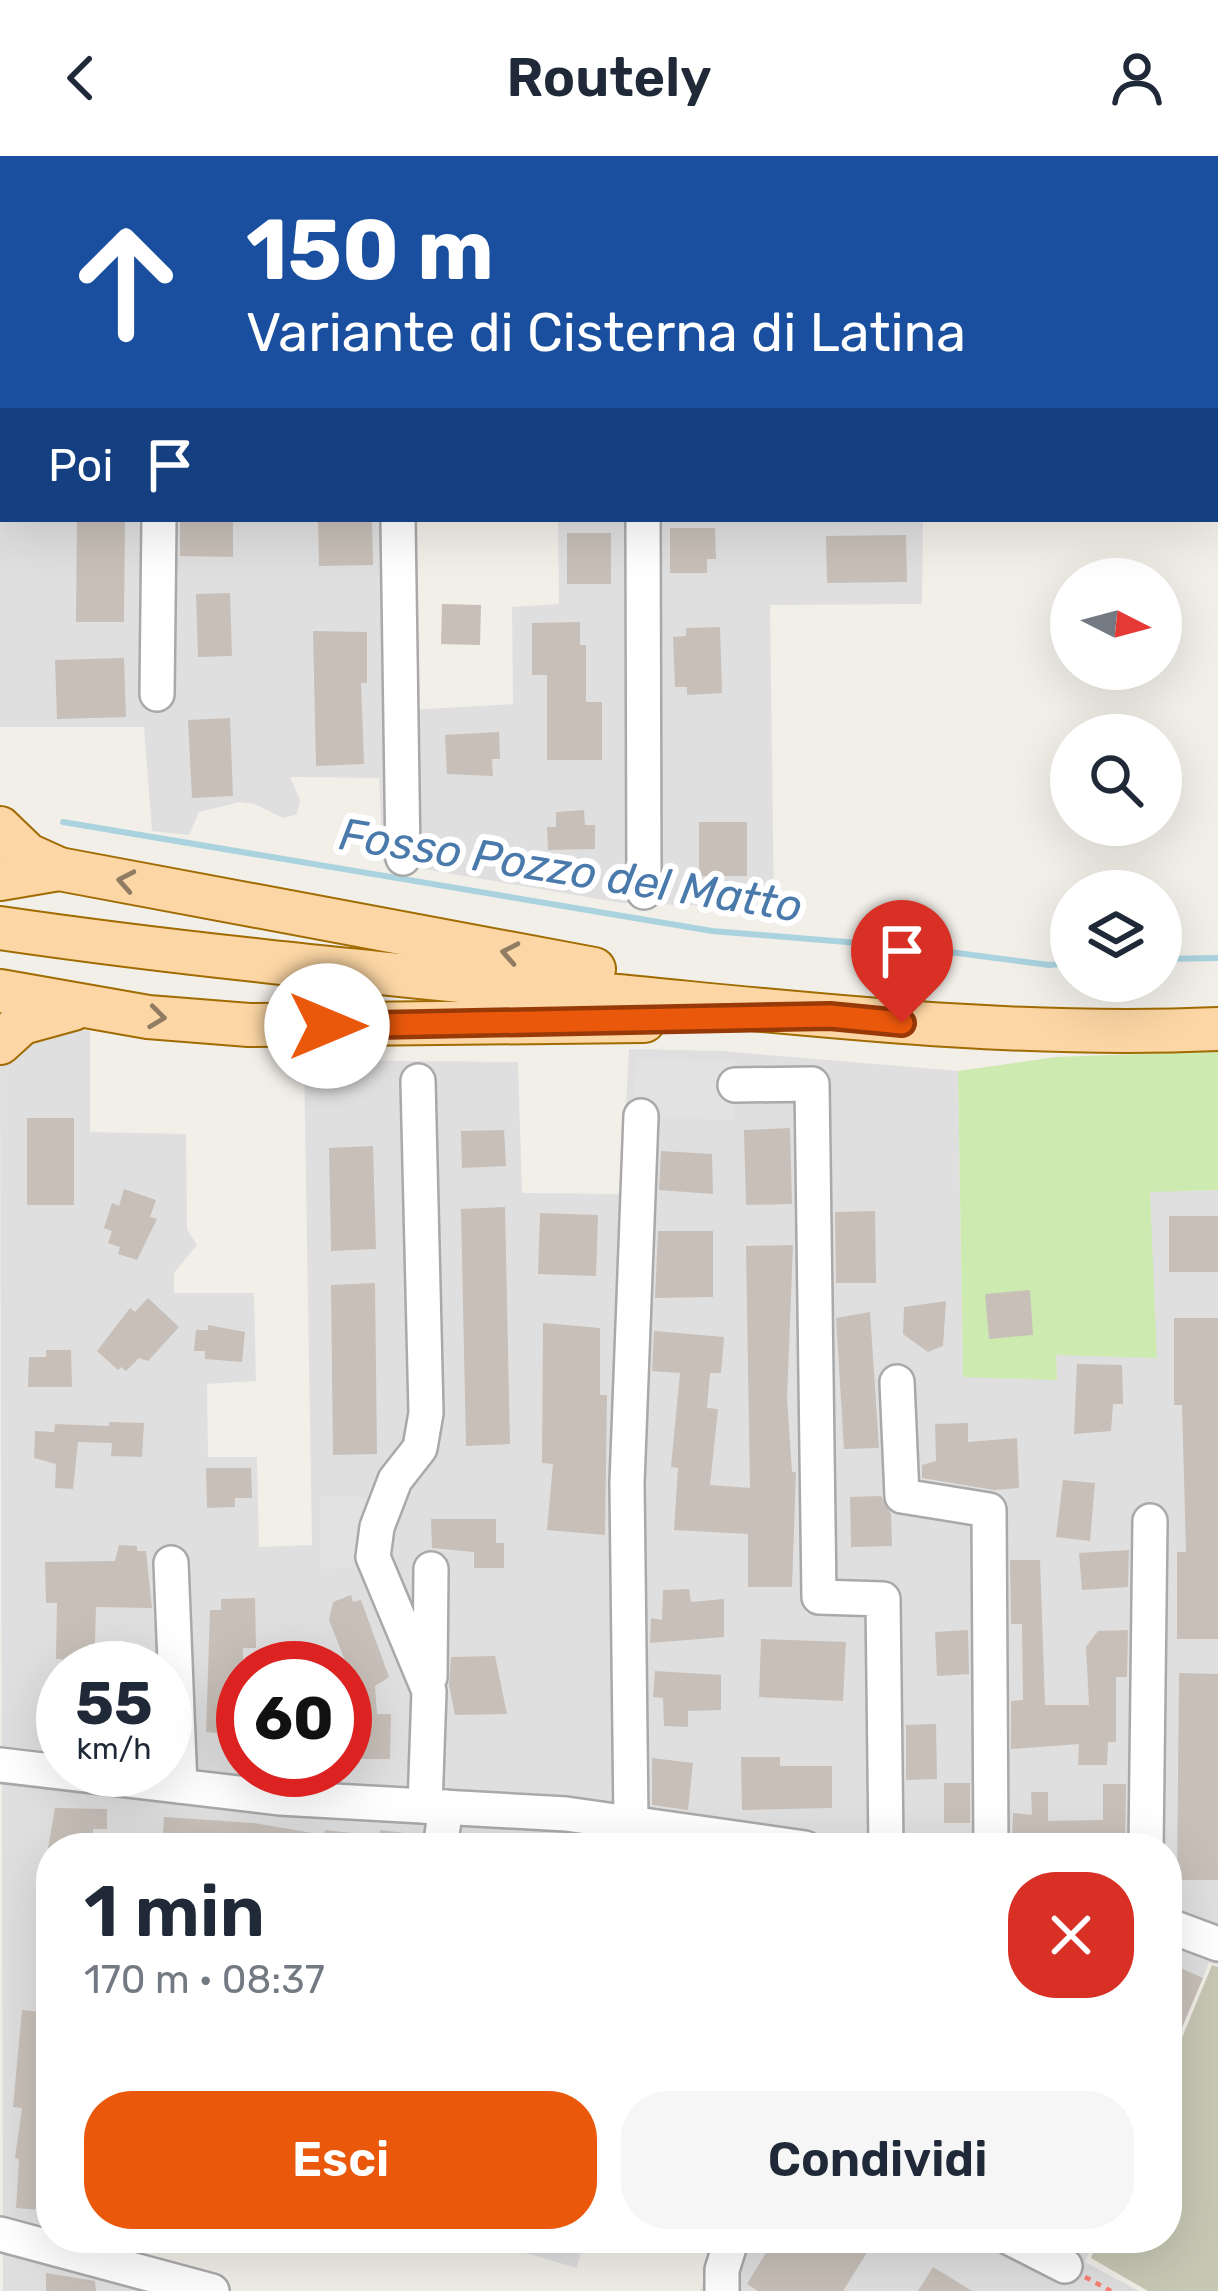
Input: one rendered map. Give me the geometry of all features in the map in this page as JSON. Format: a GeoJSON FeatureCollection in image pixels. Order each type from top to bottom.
{"type":"FeatureCollection","features":[{"type":"Feature","properties":{"kind":"main road"},"geometry":{"type":"LineString","coordinates":[[0,829],[28,855],[59,869],[830,1016]]}},
{"type":"Feature","properties":{"kind":"main road"},"geometry":{"type":"LineString","coordinates":[[0,878],[59,869]]}},
{"type":"Feature","properties":{"kind":"main road"},"geometry":{"type":"LineString","coordinates":[[0,928],[208,956],[974,1030],[1117,1034],[1218,1029]]}},
{"type":"Feature","properties":{"kind":"main road"},"geometry":{"type":"LineString","coordinates":[[0,991],[163,1018],[286,1026],[830,1016]]}},
{"type":"Feature","properties":{"kind":"main road"},"geometry":{"type":"LineString","coordinates":[[0,1043],[32,1019],[90,1007]]}},
{"type":"Feature","properties":{"kind":"street"},"geometry":{"type":"LineString","coordinates":[[157,694],[159,522]]}},
{"type":"Feature","properties":{"kind":"street"},"geometry":{"type":"LineString","coordinates":[[398,522],[403,858]]}},
{"type":"Feature","properties":{"kind":"street"},"geometry":{"type":"LineString","coordinates":[[644,522],[644,892]]}},
{"type":"Feature","properties":{"kind":"street"},"geometry":{"type":"LineString","coordinates":[[418,1081],[426,1413],[420,1448],[395,1480],[376,1527],[374,1557],[429,1691]]}},
{"type":"Feature","properties":{"kind":"street"},"geometry":{"type":"LineString","coordinates":[[735,1084],[812,1084],[819,1597],[884,1599],[886,1833]]}},
{"type":"Feature","properties":{"kind":"street"},"geometry":{"type":"LineString","coordinates":[[631,1822],[627,1483],[640,1116]]}},
{"type":"Feature","properties":{"kind":"street"},"geometry":{"type":"LineString","coordinates":[[897,1382],[902,1496],[988,1510],[991,1833]]}},
{"type":"Feature","properties":{"kind":"street"},"geometry":{"type":"LineString","coordinates":[[1146,1833],[1150,1521]]}},
{"type":"Feature","properties":{"kind":"street"},"geometry":{"type":"LineString","coordinates":[[171,1563],[174,1641]]}},
{"type":"Feature","properties":{"kind":"street"},"geometry":{"type":"LineString","coordinates":[[431,1569],[429,1691],[439,1833]]}},
{"type":"Feature","properties":{"kind":"street"},"geometry":{"type":"LineString","coordinates":[[0,1765],[36,1769]]}},
{"type":"Feature","properties":{"kind":"street"},"geometry":{"type":"LineString","coordinates":[[192,1787],[280,1798],[631,1822],[674,1833]]}},
{"type":"Feature","properties":{"kind":"street"},"geometry":{"type":"LineString","coordinates":[[1182,1931],[1218,1944]]}},
{"type":"Feature","properties":{"kind":"street"},"geometry":{"type":"LineString","coordinates":[[0,2234],[36,2244]]}},
{"type":"Feature","properties":{"kind":"street"},"geometry":{"type":"LineString","coordinates":[[71,2253],[212,2291]]}},
{"type":"Feature","properties":{"kind":"street"},"geometry":{"type":"LineString","coordinates":[[722,2291],[727,2253]]}},
{"type":"Feature","properties":{"kind":"street"},"geometry":{"type":"LineString","coordinates":[[1039,2253],[1064,2266]]}},
{"type":"Feature","properties":{"kind":"shaded area"},"geometry":{"type":"Polygon","coordinates":[[[0,522],[407,522],[409,710],[513,704],[512,607],[559,604],[558,522],[923,522],[922,604],[770,605],[774,908],[622,903],[383,862],[379,778],[290,777],[300,800],[297,814],[283,818],[240,802],[199,812],[189,835],[152,831],[144,727],[0,727],[0,522]]]}},
{"type":"Feature","properties":{"kind":"shaded area"},"geometry":{"type":"Polygon","coordinates":[[[52,1025],[90,1031],[90,1132],[186,1134],[187,1229],[197,1245],[174,1273],[174,1293],[254,1293],[256,1381],[207,1384],[208,1457],[257,1457],[259,1547],[312,1545],[304,1060],[518,1062],[522,1193],[621,1194],[629,1049],[722,1051],[958,1071],[963,1376],[1057,1379],[1055,1355],[1150,1191],[1218,1190],[1218,1965],[1209,1963],[1182,2028],[1182,1833],[36,1833],[36,2253],[102,2253],[230,2291],[3,2291],[0,1052],[52,1025]]]}},
{"type":"Feature","properties":{"kind":"shaded area"},"geometry":{"type":"Polygon","coordinates":[[[636,1057],[736,1062],[733,1120],[633,1116],[636,1057]]]}},
{"type":"Feature","properties":{"kind":"shaded area"},"geometry":{"type":"Polygon","coordinates":[[[320,1497],[388,1497],[377,1566],[320,1569],[320,1497]]]}},
{"type":"Feature","properties":{"kind":"shaded area"},"geometry":{"type":"Polygon","coordinates":[[[1212,1965],[1218,1967],[1218,2291],[1148,2291],[1091,2258],[1093,2253],[1182,2253],[1182,2038],[1212,1965]]]}},
{"type":"Feature","properties":{"kind":"shaded area"},"geometry":{"type":"Polygon","coordinates":[[[526,2253],[580,2253],[577,2268],[526,2253]]]}},
{"type":"Feature","properties":{"kind":"shaded area"},"geometry":{"type":"Polygon","coordinates":[[[716,2253],[1089,2253],[1085,2262],[1139,2291],[700,2291],[716,2253]]]}},
{"type":"Feature","properties":{"kind":"green space"},"geometry":{"type":"Polygon","coordinates":[[[1218,1051],[1218,1190],[1150,1192],[1157,1358],[1056,1355],[1057,1380],[963,1377],[958,1071],[1056,1057],[1218,1051]]]}},
{"type":"Feature","properties":{"kind":"building"},"geometry":{"type":"Polygon","coordinates":[[[77,522],[125,522],[124,622],[76,622],[77,522]]]}},
{"type":"Feature","properties":{"kind":"building"},"geometry":{"type":"Polygon","coordinates":[[[180,522],[233,522],[233,557],[180,556],[180,522]]]}},
{"type":"Feature","properties":{"kind":"building"},"geometry":{"type":"Polygon","coordinates":[[[318,522],[372,522],[373,565],[319,566],[318,522]]]}},
{"type":"Feature","properties":{"kind":"building"},"geometry":{"type":"Polygon","coordinates":[[[670,528],[715,528],[716,559],[707,559],[707,573],[670,573],[670,528]]]}},
{"type":"Feature","properties":{"kind":"building"},"geometry":{"type":"Polygon","coordinates":[[[567,533],[611,533],[611,584],[567,584],[567,533]]]}},
{"type":"Feature","properties":{"kind":"building"},"geometry":{"type":"Polygon","coordinates":[[[906,535],[907,582],[827,583],[826,536],[906,535]]]}},
{"type":"Feature","properties":{"kind":"building"},"geometry":{"type":"Polygon","coordinates":[[[230,593],[232,656],[198,657],[196,594],[230,593]]]}},
{"type":"Feature","properties":{"kind":"building"},"geometry":{"type":"Polygon","coordinates":[[[442,604],[481,605],[480,645],[441,644],[442,604]]]}},
{"type":"Feature","properties":{"kind":"building"},"geometry":{"type":"Polygon","coordinates":[[[580,622],[580,645],[586,645],[586,702],[602,702],[602,760],[547,760],[547,675],[532,675],[532,623],[580,622]]]}},
{"type":"Feature","properties":{"kind":"building"},"geometry":{"type":"Polygon","coordinates":[[[720,627],[722,693],[687,695],[687,687],[675,687],[673,637],[686,636],[686,628],[720,627]]]}},
{"type":"Feature","properties":{"kind":"building"},"geometry":{"type":"Polygon","coordinates":[[[313,631],[367,632],[367,683],[361,683],[364,764],[316,766],[313,631]]]}},
{"type":"Feature","properties":{"kind":"building"},"geometry":{"type":"Polygon","coordinates":[[[124,658],[126,717],[57,719],[55,660],[124,658]]]}},
{"type":"Feature","properties":{"kind":"building"},"geometry":{"type":"Polygon","coordinates":[[[230,718],[233,796],[192,798],[188,720],[230,718]]]}},
{"type":"Feature","properties":{"kind":"building"},"geometry":{"type":"Polygon","coordinates":[[[499,732],[500,759],[492,759],[493,776],[447,774],[445,735],[499,732]]]}},
{"type":"Feature","properties":{"kind":"building"},"geometry":{"type":"Polygon","coordinates":[[[584,810],[585,825],[595,825],[595,849],[548,850],[547,827],[556,827],[556,812],[584,810]]]}},
{"type":"Feature","properties":{"kind":"building"},"geometry":{"type":"Polygon","coordinates":[[[699,822],[747,822],[747,876],[699,876],[699,822]]]}},
{"type":"Feature","properties":{"kind":"building"},"geometry":{"type":"Polygon","coordinates":[[[27,1118],[74,1118],[74,1205],[27,1205],[27,1118]]]}},
{"type":"Feature","properties":{"kind":"building"},"geometry":{"type":"Polygon","coordinates":[[[790,1128],[792,1204],[746,1205],[744,1130],[790,1128]]]}},
{"type":"Feature","properties":{"kind":"building"},"geometry":{"type":"Polygon","coordinates":[[[504,1130],[506,1166],[462,1168],[461,1131],[504,1130]]]}},
{"type":"Feature","properties":{"kind":"building"},"geometry":{"type":"Polygon","coordinates":[[[373,1146],[376,1249],[331,1251],[329,1148],[373,1146]]]}},
{"type":"Feature","properties":{"kind":"building"},"geometry":{"type":"Polygon","coordinates":[[[661,1151],[712,1154],[713,1194],[659,1190],[661,1151]]]}},
{"type":"Feature","properties":{"kind":"building"},"geometry":{"type":"Polygon","coordinates":[[[124,1189],[156,1200],[150,1217],[157,1219],[137,1260],[118,1254],[120,1247],[108,1243],[112,1231],[104,1228],[112,1203],[119,1206],[124,1189]]]}},
{"type":"Feature","properties":{"kind":"building"},"geometry":{"type":"Polygon","coordinates":[[[505,1207],[510,1444],[466,1446],[461,1209],[505,1207]]]}},
{"type":"Feature","properties":{"kind":"building"},"geometry":{"type":"Polygon","coordinates":[[[875,1211],[876,1283],[836,1283],[835,1212],[875,1211]]]}},
{"type":"Feature","properties":{"kind":"building"},"geometry":{"type":"Polygon","coordinates":[[[540,1213],[598,1215],[596,1276],[538,1274],[540,1213]]]}},
{"type":"Feature","properties":{"kind":"building"},"geometry":{"type":"Polygon","coordinates":[[[1169,1216],[1218,1216],[1218,1272],[1169,1272],[1169,1216]]]}},
{"type":"Feature","properties":{"kind":"building"},"geometry":{"type":"Polygon","coordinates":[[[658,1231],[713,1231],[713,1297],[655,1298],[658,1231]]]}},
{"type":"Feature","properties":{"kind":"building"},"geometry":{"type":"Polygon","coordinates":[[[793,1245],[787,1398],[792,1472],[796,1472],[792,1587],[748,1587],[748,1534],[674,1530],[678,1468],[671,1467],[680,1373],[652,1371],[654,1331],[724,1337],[721,1373],[710,1373],[707,1408],[718,1409],[710,1485],[750,1488],[746,1246],[793,1245]]]}},
{"type":"Feature","properties":{"kind":"building"},"geometry":{"type":"Polygon","coordinates":[[[375,1283],[377,1454],[333,1455],[331,1285],[375,1283]]]}},
{"type":"Feature","properties":{"kind":"building"},"geometry":{"type":"Polygon","coordinates":[[[1030,1290],[1033,1335],[989,1339],[985,1294],[1030,1290]]]}},
{"type":"Feature","properties":{"kind":"building"},"geometry":{"type":"Polygon","coordinates":[[[148,1298],[179,1327],[148,1361],[139,1358],[126,1371],[118,1370],[97,1351],[130,1308],[135,1312],[148,1298]]]}},
{"type":"Feature","properties":{"kind":"building"},"geometry":{"type":"Polygon","coordinates":[[[946,1301],[943,1346],[928,1352],[903,1334],[904,1307],[946,1301]]]}},
{"type":"Feature","properties":{"kind":"building"},"geometry":{"type":"Polygon","coordinates":[[[870,1312],[879,1448],[844,1449],[836,1318],[870,1312]]]}},
{"type":"Feature","properties":{"kind":"building"},"geometry":{"type":"Polygon","coordinates":[[[1174,1318],[1218,1318],[1218,1639],[1177,1639],[1177,1552],[1186,1552],[1182,1405],[1174,1405],[1174,1318]]]}},
{"type":"Feature","properties":{"kind":"building"},"geometry":{"type":"Polygon","coordinates":[[[543,1323],[600,1328],[600,1395],[607,1395],[605,1535],[547,1530],[553,1464],[542,1463],[543,1323]]]}},
{"type":"Feature","properties":{"kind":"building"},"geometry":{"type":"Polygon","coordinates":[[[208,1325],[245,1332],[242,1362],[205,1359],[205,1351],[194,1351],[196,1330],[208,1330],[208,1325]]]}},
{"type":"Feature","properties":{"kind":"building"},"geometry":{"type":"Polygon","coordinates":[[[46,1350],[71,1350],[72,1387],[28,1387],[29,1357],[46,1357],[46,1350]]]}},
{"type":"Feature","properties":{"kind":"building"},"geometry":{"type":"Polygon","coordinates":[[[1077,1364],[1122,1365],[1123,1404],[1113,1404],[1111,1431],[1074,1434],[1077,1364]]]}},
{"type":"Feature","properties":{"kind":"building"},"geometry":{"type":"Polygon","coordinates":[[[109,1422],[144,1423],[142,1457],[111,1456],[112,1443],[78,1442],[73,1489],[55,1488],[56,1464],[34,1458],[35,1431],[54,1432],[55,1424],[109,1426],[109,1422]]]}},
{"type":"Feature","properties":{"kind":"building"},"geometry":{"type":"Polygon","coordinates":[[[968,1423],[968,1442],[1017,1438],[1019,1488],[994,1490],[922,1478],[922,1465],[936,1461],[935,1424],[968,1423]]]}},
{"type":"Feature","properties":{"kind":"building"},"geometry":{"type":"Polygon","coordinates":[[[206,1468],[251,1468],[252,1498],[235,1498],[235,1507],[207,1508],[206,1468]]]}},
{"type":"Feature","properties":{"kind":"building"},"geometry":{"type":"Polygon","coordinates":[[[1063,1480],[1095,1483],[1090,1541],[1056,1537],[1063,1480]]]}},
{"type":"Feature","properties":{"kind":"building"},"geometry":{"type":"Polygon","coordinates":[[[881,1496],[891,1514],[892,1546],[851,1547],[850,1497],[881,1496]]]}},
{"type":"Feature","properties":{"kind":"building"},"geometry":{"type":"Polygon","coordinates":[[[431,1519],[496,1519],[496,1543],[504,1543],[504,1568],[474,1568],[474,1552],[432,1548],[431,1519]]]}},
{"type":"Feature","properties":{"kind":"building"},"geometry":{"type":"Polygon","coordinates":[[[119,1545],[146,1551],[152,1608],[96,1607],[95,1641],[56,1641],[57,1603],[46,1603],[45,1562],[115,1561],[119,1545]]]}},
{"type":"Feature","properties":{"kind":"building"},"geometry":{"type":"Polygon","coordinates":[[[1129,1550],[1128,1587],[1082,1590],[1079,1553],[1129,1550]]]}},
{"type":"Feature","properties":{"kind":"building"},"geometry":{"type":"Polygon","coordinates":[[[1010,1560],[1040,1560],[1045,1705],[1089,1705],[1086,1647],[1098,1631],[1128,1630],[1127,1677],[1116,1677],[1116,1742],[1108,1742],[1107,1765],[1078,1765],[1079,1744],[1011,1749],[1011,1701],[1023,1700],[1022,1624],[1011,1624],[1010,1560]]]}},
{"type":"Feature","properties":{"kind":"building"},"geometry":{"type":"Polygon","coordinates":[[[689,1589],[691,1602],[724,1599],[724,1637],[650,1643],[651,1618],[662,1620],[663,1590],[689,1589]]]}},
{"type":"Feature","properties":{"kind":"building"},"geometry":{"type":"Polygon","coordinates":[[[351,1595],[353,1602],[361,1600],[389,1677],[375,1686],[377,1714],[391,1714],[390,1759],[372,1759],[372,1641],[337,1641],[329,1620],[333,1602],[351,1595]]]}},
{"type":"Feature","properties":{"kind":"building"},"geometry":{"type":"Polygon","coordinates":[[[255,1598],[256,1641],[216,1641],[216,1733],[206,1732],[210,1610],[221,1610],[221,1599],[255,1598]]]}},
{"type":"Feature","properties":{"kind":"building"},"geometry":{"type":"Polygon","coordinates":[[[968,1630],[969,1674],[937,1676],[935,1632],[968,1630]]]}},
{"type":"Feature","properties":{"kind":"building"},"geometry":{"type":"Polygon","coordinates":[[[761,1639],[846,1642],[843,1701],[759,1697],[761,1639]]]}},
{"type":"Feature","properties":{"kind":"building"},"geometry":{"type":"Polygon","coordinates":[[[495,1656],[507,1714],[455,1715],[449,1685],[451,1657],[495,1656]]]}},
{"type":"Feature","properties":{"kind":"building"},"geometry":{"type":"Polygon","coordinates":[[[655,1671],[721,1675],[721,1710],[688,1711],[688,1727],[664,1726],[663,1698],[653,1697],[655,1671]]]}},
{"type":"Feature","properties":{"kind":"building"},"geometry":{"type":"Polygon","coordinates":[[[1179,1673],[1218,1674],[1218,1880],[1182,1880],[1182,1833],[1177,1833],[1179,1673]]]}},
{"type":"Feature","properties":{"kind":"building"},"geometry":{"type":"Polygon","coordinates":[[[936,1724],[937,1779],[906,1780],[906,1725],[936,1724]]]}},
{"type":"Feature","properties":{"kind":"building"},"geometry":{"type":"Polygon","coordinates":[[[741,1757],[780,1757],[780,1766],[832,1766],[832,1808],[742,1810],[741,1757]]]}},
{"type":"Feature","properties":{"kind":"building"},"geometry":{"type":"Polygon","coordinates":[[[652,1758],[693,1763],[688,1810],[652,1805],[652,1758]]]}},
{"type":"Feature","properties":{"kind":"building"},"geometry":{"type":"Polygon","coordinates":[[[944,1783],[970,1783],[970,1823],[944,1823],[944,1783]]]}},
{"type":"Feature","properties":{"kind":"building"},"geometry":{"type":"Polygon","coordinates":[[[1103,1784],[1126,1784],[1125,1833],[1012,1833],[1013,1813],[1032,1815],[1031,1792],[1048,1792],[1048,1821],[1103,1820],[1103,1784]]]}},
{"type":"Feature","properties":{"kind":"building"},"geometry":{"type":"Polygon","coordinates":[[[55,1808],[107,1809],[107,1829],[51,1833],[55,1808]]]}},
{"type":"Feature","properties":{"kind":"building"},"geometry":{"type":"Polygon","coordinates":[[[164,1817],[254,1823],[312,1833],[163,1833],[164,1817]]]}},
{"type":"Feature","properties":{"kind":"building"},"geometry":{"type":"Polygon","coordinates":[[[1182,1969],[1203,1978],[1182,2028],[1182,1969]]]}},
{"type":"Feature","properties":{"kind":"building"},"geometry":{"type":"Polygon","coordinates":[[[22,2010],[36,2011],[36,2210],[16,2208],[19,2159],[15,2158],[22,2108],[13,2107],[22,2010]]]}},
{"type":"Feature","properties":{"kind":"building"},"geometry":{"type":"Polygon","coordinates":[[[766,2253],[867,2253],[843,2291],[758,2291],[747,2284],[766,2253]]]}},
{"type":"Feature","properties":{"kind":"building"},"geometry":{"type":"Polygon","coordinates":[[[933,2267],[972,2291],[918,2291],[933,2267]]]}},
{"type":"Feature","properties":{"kind":"building"},"geometry":{"type":"Polygon","coordinates":[[[46,2273],[95,2281],[96,2291],[46,2291],[46,2273]]]}},
{"type":"Feature","properties":{"kind":"waterway","name":"Fosso Pozzo del Matto"},"geometry":{"type":"LineString","coordinates":[[63,822],[712,931],[919,948],[1050,965]]}},
{"type":"Feature","properties":{"kind":"waterway","name":"Fosso Pozzo del Matto"},"geometry":{"type":"LineString","coordinates":[[1182,959],[1218,958]]}},
{"type":"Feature","properties":{"kind":"route"},"geometry":{"type":"LineString","coordinates":[[327,1026],[830,1016],[902,1023]]}}]}
